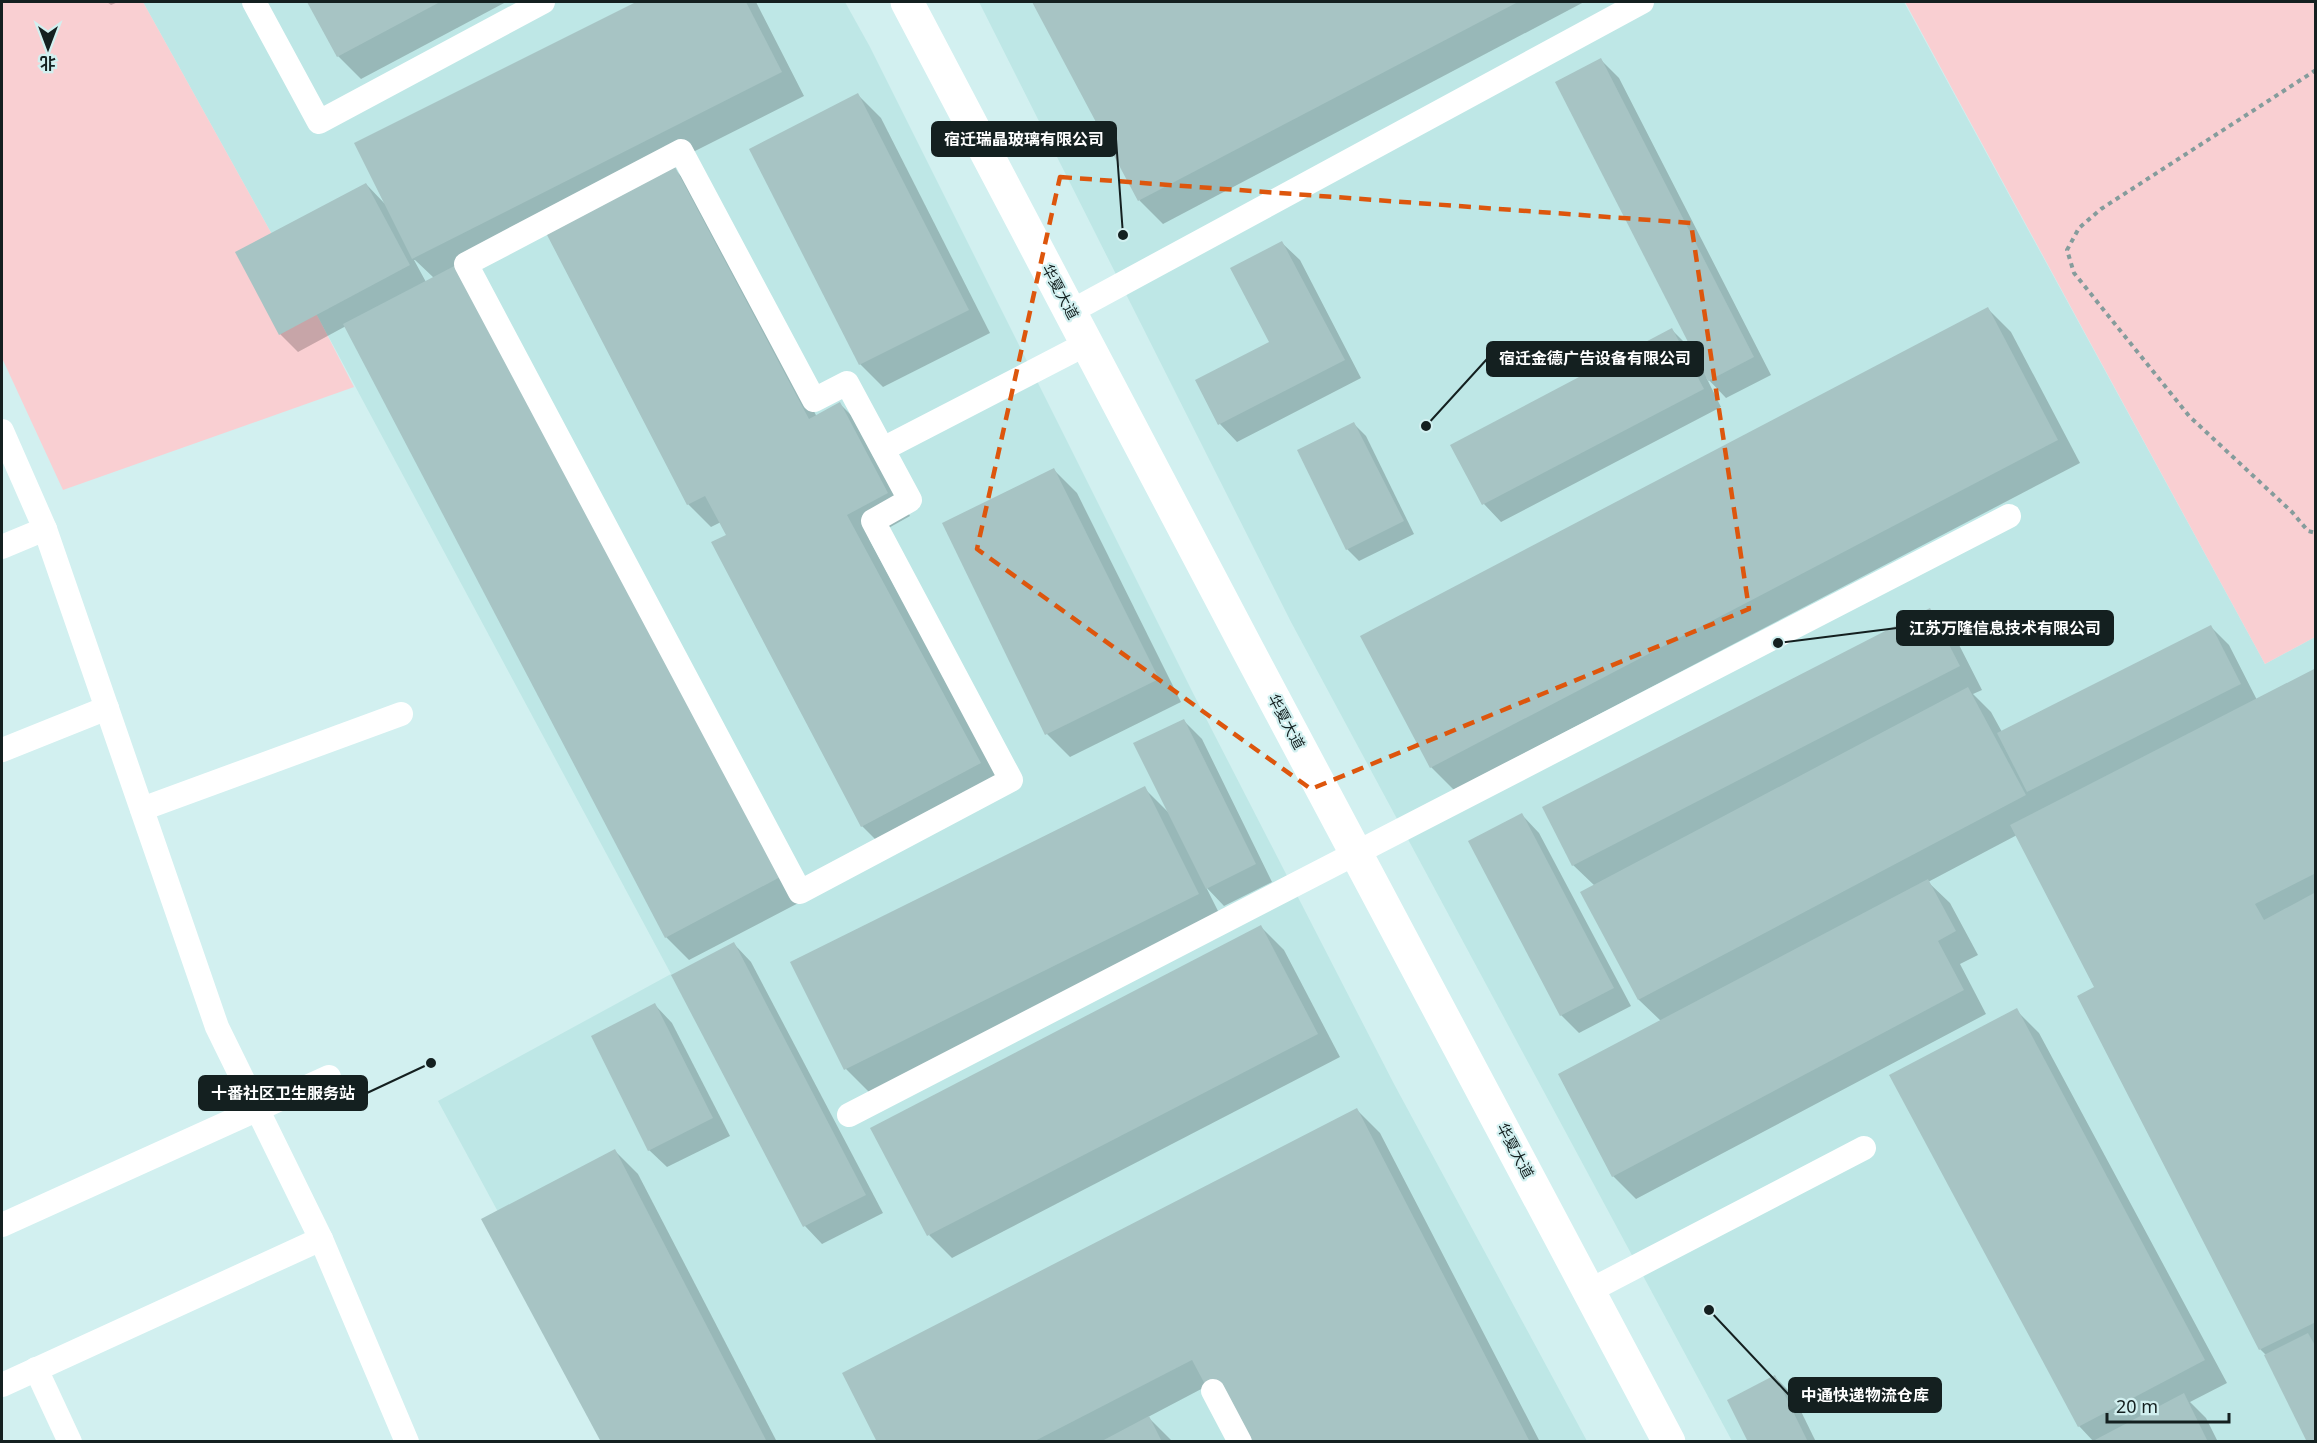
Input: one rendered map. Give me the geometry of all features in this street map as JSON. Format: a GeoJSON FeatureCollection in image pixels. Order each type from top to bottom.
{"type":"FeatureCollection","features":[{"type":"Feature","properties":{"kind":"street","name":"华夏大道"},"geometry":{"type":"LineString","coordinates":[[907,2],[1669,1442]]}},
{"type":"Feature","properties":{"kind":"lane"},"geometry":{"type":"LineString","coordinates":[[254,2],[319,122],[543,2]]}},
{"type":"Feature","properties":{"kind":"lane"},"geometry":{"type":"LineString","coordinates":[[1070,312],[1642,2]]}},
{"type":"Feature","properties":{"kind":"lane"},"geometry":{"type":"LineString","coordinates":[[681,151],[814,400],[847,383],[883,449],[910,501],[873,521],[1011,780],[800,891],[466,264],[681,151]]}},
{"type":"Feature","properties":{"kind":"lane"},"geometry":{"type":"LineString","coordinates":[[883,449],[1086,344]]}},
{"type":"Feature","properties":{"kind":"lane"},"geometry":{"type":"LineString","coordinates":[[2,431],[45,529],[217,1028],[321,1239],[407,1442]]}},
{"type":"Feature","properties":{"kind":"lane"},"geometry":{"type":"LineString","coordinates":[[849,1115],[2009,516]]}},
{"type":"Feature","properties":{"kind":"lane"},"geometry":{"type":"LineString","coordinates":[[2,547],[45,529]]}},
{"type":"Feature","properties":{"kind":"lane"},"geometry":{"type":"LineString","coordinates":[[2,750],[107,708]]}},
{"type":"Feature","properties":{"kind":"lane"},"geometry":{"type":"LineString","coordinates":[[142,809],[401,714]]}},
{"type":"Feature","properties":{"kind":"lane"},"geometry":{"type":"LineString","coordinates":[[2,1225],[329,1077]]}},
{"type":"Feature","properties":{"kind":"lane"},"geometry":{"type":"LineString","coordinates":[[1589,1291],[1864,1148]]}},
{"type":"Feature","properties":{"kind":"lane"},"geometry":{"type":"LineString","coordinates":[[2,1385],[321,1239]]}},
{"type":"Feature","properties":{"kind":"lane"},"geometry":{"type":"LineString","coordinates":[[36,1369],[69,1442]]}},
{"type":"Feature","properties":{"kind":"lane"},"geometry":{"type":"LineString","coordinates":[[1213,1391],[1240,1442]]}},
{"type":"Feature","properties":{"kind":"path"},"geometry":{"type":"LineString","coordinates":[[2316,70],[2101,209],[2079,228],[2067,250],[2074,273],[2189,416],[2292,512],[2308,531],[2316,533]]}},
{"type":"Feature","properties":{"kind":"highlighted area"},"geometry":{"type":"Polygon","coordinates":[[[1060,177],[1691,223],[1749,609],[1311,789],[977,549],[1060,177]]]}},
{"type":"Feature","properties":{"kind":"shaded area"},"geometry":{"type":"Polygon","coordinates":[[[2,2],[143,2],[319,319],[354,387],[63,490],[2,358],[2,2]]]}},
{"type":"Feature","properties":{"kind":"shaded area"},"geometry":{"type":"Polygon","coordinates":[[[143,2],[845,2],[870,47],[1194,695],[1394,1084],[1587,1441],[622,1441],[438,1101],[671,974],[319,319],[143,2]]]}},
{"type":"Feature","properties":{"kind":"shaded area"},"geometry":{"type":"Polygon","coordinates":[[[979,2],[1904,2],[2265,664],[2315,637],[2315,1441],[1732,1441],[1291,622],[979,2]]]}},
{"type":"Feature","properties":{"kind":"shaded area"},"geometry":{"type":"Polygon","coordinates":[[[1905,2],[2315,2],[2315,637],[2265,664],[1905,2]]]}},
{"type":"Feature","properties":{"kind":"building"},"geometry":{"type":"Polygon","coordinates":[[[307,2],[440,2],[337,57],[307,2]]]}},
{"type":"Feature","properties":{"kind":"building"},"geometry":{"type":"Polygon","coordinates":[[[636,2],[746,2],[782,72],[412,259],[354,143],[636,2]]]}},
{"type":"Feature","properties":{"kind":"building"},"geometry":{"type":"Polygon","coordinates":[[[1032,2],[1518,2],[1138,201],[1032,2]]]}},
{"type":"Feature","properties":{"kind":"building"},"geometry":{"type":"Polygon","coordinates":[[[1601,58],[1754,357],[1708,381],[1555,82],[1601,58]]]}},
{"type":"Feature","properties":{"kind":"building"},"geometry":{"type":"Polygon","coordinates":[[[858,93],[969,310],[859,365],[749,149],[858,93]]]}},
{"type":"Feature","properties":{"kind":"building"},"geometry":{"type":"Polygon","coordinates":[[[675,167],[809,419],[840,402],[888,493],[847,515],[981,763],[861,827],[711,542],[726,535],[705,496],[687,505],[546,233],[675,167]]]}},
{"type":"Feature","properties":{"kind":"building"},"geometry":{"type":"Polygon","coordinates":[[[366,183],[410,265],[279,335],[235,252],[366,183]]]}},
{"type":"Feature","properties":{"kind":"building"},"geometry":{"type":"Polygon","coordinates":[[[1282,241],[1345,360],[1218,425],[1195,380],[1269,342],[1230,268],[1282,241]]]}},
{"type":"Feature","properties":{"kind":"building"},"geometry":{"type":"Polygon","coordinates":[[[462,262],[784,875],[665,938],[343,324],[462,262]]]}},
{"type":"Feature","properties":{"kind":"building"},"geometry":{"type":"Polygon","coordinates":[[[1988,307],[2058,440],[1430,768],[1360,636],[1988,307]]]}},
{"type":"Feature","properties":{"kind":"building"},"geometry":{"type":"Polygon","coordinates":[[[1672,328],[1704,389],[1482,505],[1450,445],[1672,328]]]}},
{"type":"Feature","properties":{"kind":"building"},"geometry":{"type":"Polygon","coordinates":[[[1354,422],[1404,521],[1346,550],[1297,450],[1354,422]]]}},
{"type":"Feature","properties":{"kind":"building"},"geometry":{"type":"Polygon","coordinates":[[[1054,468],[1159,679],[1045,735],[942,523],[1054,468]]]}},
{"type":"Feature","properties":{"kind":"building"},"geometry":{"type":"Polygon","coordinates":[[[1930,608],[1960,666],[1572,866],[1542,807],[1930,608]]]}},
{"type":"Feature","properties":{"kind":"building"},"geometry":{"type":"Polygon","coordinates":[[[2211,625],[2241,684],[2027,792],[1997,733],[2211,625]]]}},
{"type":"Feature","properties":{"kind":"building"},"geometry":{"type":"Polygon","coordinates":[[[2316,668],[2316,873],[2255,904],[2264,920],[2316,892],[2316,1322],[2259,1350],[2077,996],[2094,987],[2010,825],[2316,668]]]}},
{"type":"Feature","properties":{"kind":"building"},"geometry":{"type":"Polygon","coordinates":[[[1968,687],[2026,795],[1638,1000],[1580,892],[1968,687]]]}},
{"type":"Feature","properties":{"kind":"building"},"geometry":{"type":"Polygon","coordinates":[[[1184,719],[1256,864],[1206,889],[1133,743],[1184,719]]]}},
{"type":"Feature","properties":{"kind":"building"},"geometry":{"type":"Polygon","coordinates":[[[1145,786],[1199,894],[844,1070],[790,962],[1145,786]]]}},
{"type":"Feature","properties":{"kind":"building"},"geometry":{"type":"Polygon","coordinates":[[[1522,813],[1614,988],[1560,1016],[1468,841],[1522,813]]]}},
{"type":"Feature","properties":{"kind":"building"},"geometry":{"type":"Polygon","coordinates":[[[1928,879],[1956,931],[1938,941],[1964,990],[1612,1177],[1558,1074],[1928,879]]]}},
{"type":"Feature","properties":{"kind":"building"},"geometry":{"type":"Polygon","coordinates":[[[1261,925],[1318,1034],[927,1236],[870,1128],[1261,925]]]}},
{"type":"Feature","properties":{"kind":"building"},"geometry":{"type":"Polygon","coordinates":[[[734,942],[866,1195],[803,1227],[671,975],[734,942]]]}},
{"type":"Feature","properties":{"kind":"building"},"geometry":{"type":"Polygon","coordinates":[[[655,1003],[713,1118],[648,1151],[591,1036],[655,1003]]]}},
{"type":"Feature","properties":{"kind":"building"},"geometry":{"type":"Polygon","coordinates":[[[2017,1008],[2205,1360],[2078,1427],[1889,1075],[2017,1008]]]}},
{"type":"Feature","properties":{"kind":"building"},"geometry":{"type":"Polygon","coordinates":[[[1357,1108],[1530,1442],[1250,1442],[1208,1390],[1192,1360],[1033,1442],[877,1442],[842,1373],[1357,1108]]]}},
{"type":"Feature","properties":{"kind":"building"},"geometry":{"type":"Polygon","coordinates":[[[615,1149],[767,1442],[601,1442],[481,1219],[615,1149]]]}},
{"type":"Feature","properties":{"kind":"building"},"geometry":{"type":"Polygon","coordinates":[[[2308,1333],[2316,1347],[2316,1442],[2307,1442],[2264,1355],[2308,1333]]]}},
{"type":"Feature","properties":{"kind":"building"},"geometry":{"type":"Polygon","coordinates":[[[1775,1375],[1808,1442],[1748,1442],[1727,1400],[1775,1375]]]}},
{"type":"Feature","properties":{"kind":"building"},"geometry":{"type":"Polygon","coordinates":[[[2184,1393],[2208,1442],[2091,1442],[2184,1393]]]}},
{"type":"Feature","properties":{"kind":"building"},"geometry":{"type":"Polygon","coordinates":[[[1149,1416],[1162,1442],[1100,1442],[1149,1416]]]}},
{"type":"Feature","properties":{"kind":"place","name":"宿迁瑞晶玻璃有限公司"},"geometry":{"type":"Point","coordinates":[1123,235]}},
{"type":"Feature","properties":{"kind":"place","name":"宿迁金德广告设备有限公司"},"geometry":{"type":"Point","coordinates":[1426,426]}},
{"type":"Feature","properties":{"kind":"place","name":"江苏万隆信息技术有限公司"},"geometry":{"type":"Point","coordinates":[1778,643]}},
{"type":"Feature","properties":{"kind":"place","name":"十番社区卫生服务站"},"geometry":{"type":"Point","coordinates":[431,1063]}},
{"type":"Feature","properties":{"kind":"place","name":"中通快递物流仓库"},"geometry":{"type":"Point","coordinates":[1709,1310]}}]}
